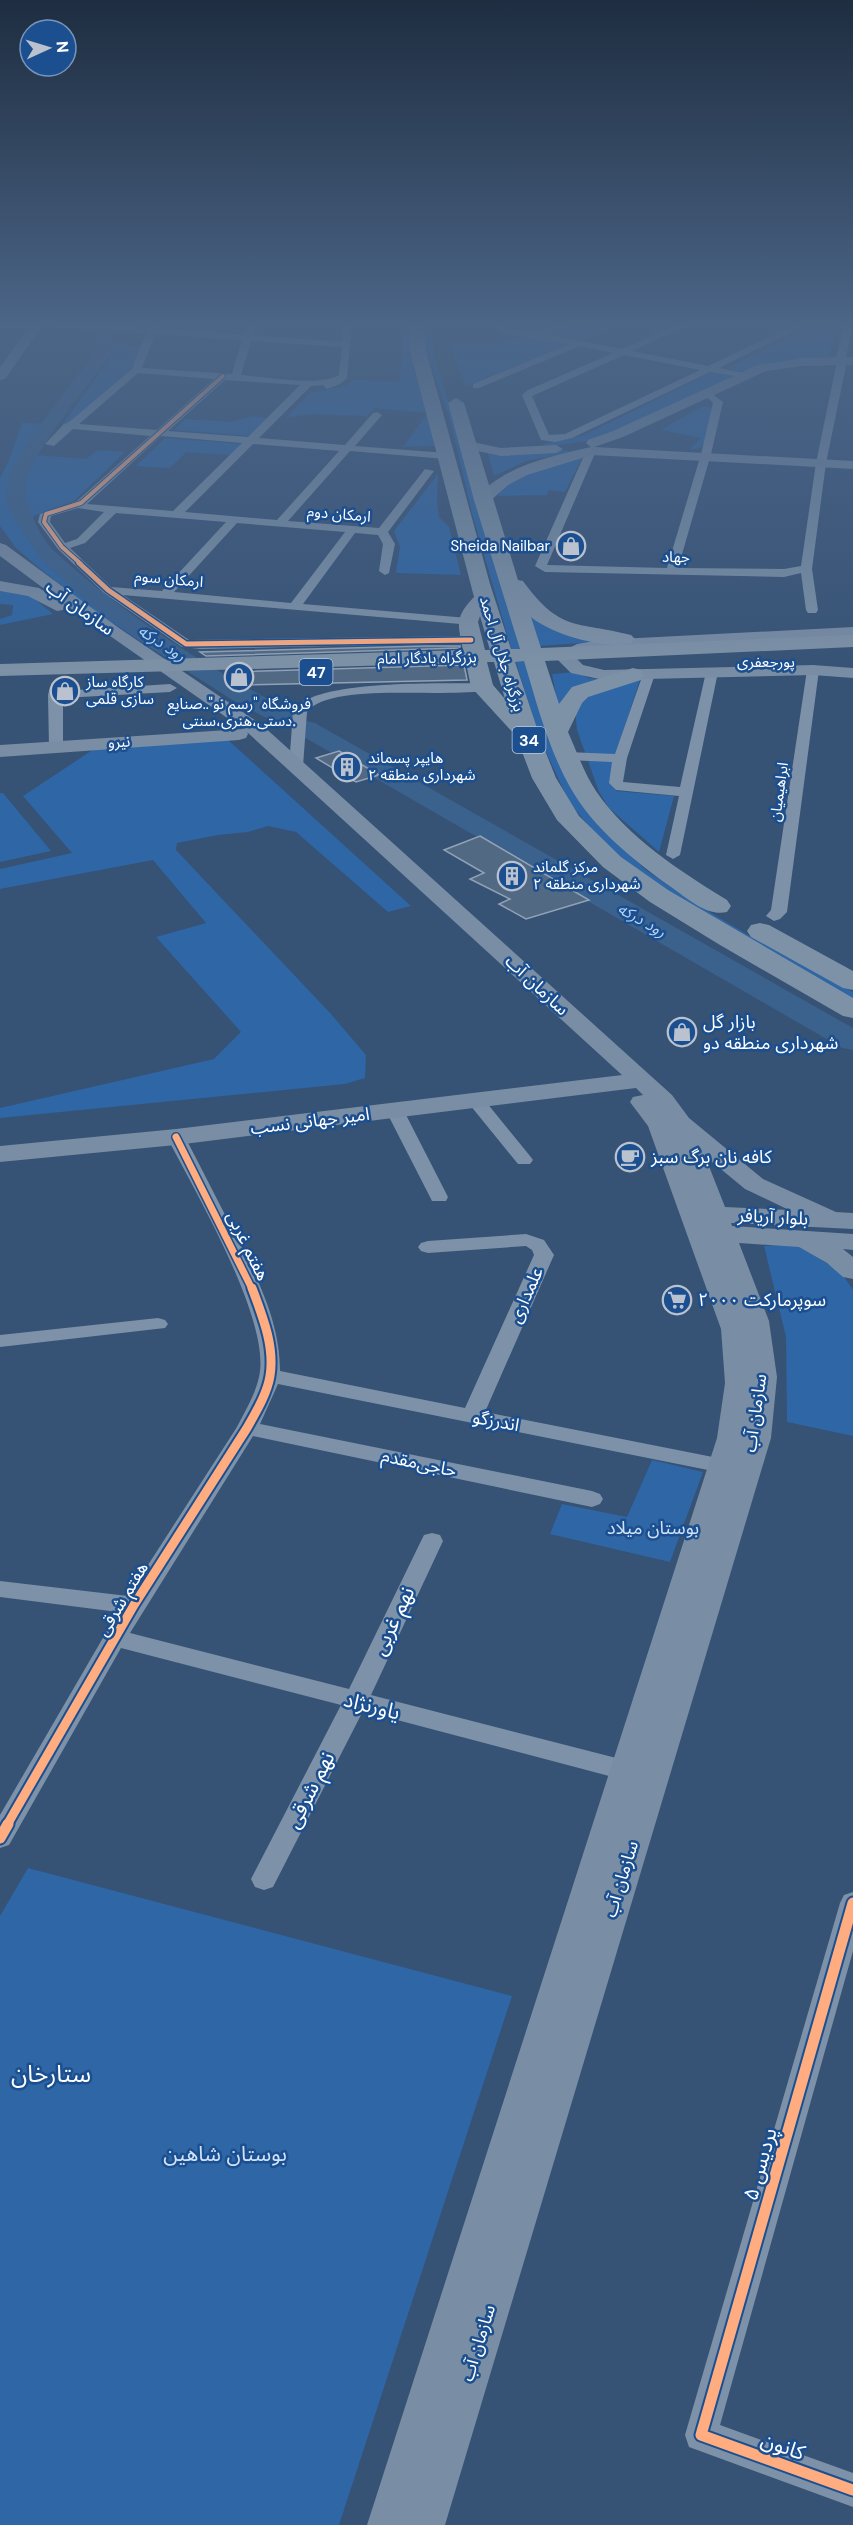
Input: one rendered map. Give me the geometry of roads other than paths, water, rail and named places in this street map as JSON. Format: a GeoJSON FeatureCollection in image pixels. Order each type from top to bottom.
{"type":"FeatureCollection","features":[{"type":"Feature","properties":{"kind":"highway","name":"بزرگراه جلال آل احمد"},"geometry":{"type":"LineString","coordinates":[[442,441],[484,598],[527,737],[544,778],[569,820],[612,862],[679,909],[853,1010]]}},
{"type":"Feature","properties":{"kind":"highway","name":"بزرگراه جلال آل احمد"},"geometry":{"type":"LineString","coordinates":[[467,441],[483,500],[557,732],[591,802],[643,855],[687,887],[741,920],[853,982]]}},
{"type":"Feature","properties":{"kind":"highway"},"geometry":{"type":"LineString","coordinates":[[505,571],[533,608],[550,620],[588,633],[638,661]]}},
{"type":"Feature","properties":{"kind":"highway"},"geometry":{"type":"LineString","coordinates":[[484,598],[470,613],[470,631],[482,687],[527,737]]}},
{"type":"Feature","properties":{"kind":"highway","name":"بزرگراه یادگار امام"},"geometry":{"type":"LineString","coordinates":[[0,679],[638,661],[853,641]]}},
{"type":"Feature","properties":{"kind":"highway","name":"بزرگراه یادگار امام"},"geometry":{"type":"LineString","coordinates":[[0,670],[678,662],[853,651]]}},
{"type":"Feature","properties":{"kind":"highway"},"geometry":{"type":"LineString","coordinates":[[557,732],[572,701],[580,692],[638,661]]}},
{"type":"Feature","properties":{"kind":"main road"},"geometry":{"type":"LineString","coordinates":[[483,500],[503,482],[522,472],[602,441]]}},
{"type":"Feature","properties":{"kind":"main road"},"geometry":{"type":"LineString","coordinates":[[610,445],[618,441]]}},
{"type":"Feature","properties":{"kind":"main road"},"geometry":{"type":"LineString","coordinates":[[468,445],[488,451],[513,453],[610,445],[706,455]]}},
{"type":"Feature","properties":{"kind":"main road"},"geometry":{"type":"LineString","coordinates":[[588,447],[853,464]]}},
{"type":"Feature","properties":{"kind":"main road","name":"سازمان آب"},"geometry":{"type":"LineString","coordinates":[[3,559],[239,734],[630,1082],[663,1100],[680,1123],[735,1329],[739,1383],[732,1438],[390,2525]]}},
{"type":"Feature","properties":{"kind":"main road","name":"سازمان آب"},"geometry":{"type":"LineString","coordinates":[[0,586],[33,592],[101,631]]}},
{"type":"Feature","properties":{"kind":"main road"},"geometry":{"type":"LineString","coordinates":[[638,661],[853,632]]}},
{"type":"Feature","properties":{"kind":"main road"},"geometry":{"type":"LineString","coordinates":[[638,661],[712,672],[813,670],[853,673]]}},
{"type":"Feature","properties":{"kind":"main road","name":"پورجعفری"},"geometry":{"type":"LineString","coordinates":[[678,662],[853,663]]}},
{"type":"Feature","properties":{"kind":"main road","name":"سازمان آب"},"geometry":{"type":"LineString","coordinates":[[180,689],[255,729],[630,1082],[660,1125],[708,1224],[736,1270],[755,1322],[764,1377],[756,1438],[422,2525]]}},
{"type":"Feature","properties":{"kind":"main road","name":"نیرو"},"geometry":{"type":"LineString","coordinates":[[0,751],[239,734]]}},
{"type":"Feature","properties":{"kind":"main road","name":"امیر جهانی نسب"},"geometry":{"type":"LineString","coordinates":[[0,1154],[176,1137],[630,1082]]}},
{"type":"Feature","properties":{"kind":"main road"},"geometry":{"type":"LineString","coordinates":[[680,1123],[754,1184],[842,1221]]}},
{"type":"Feature","properties":{"kind":"main road","name":"بلوار آریافر"},"geometry":{"type":"LineString","coordinates":[[708,1224],[842,1221]]}},
{"type":"Feature","properties":{"kind":"main road","name":"بلوار آریافر"},"geometry":{"type":"LineString","coordinates":[[708,1224],[770,1237],[853,1242]]}},
{"type":"Feature","properties":{"kind":"main road"},"geometry":{"type":"LineString","coordinates":[[736,1270],[747,1252],[758,1242],[770,1237]]}},
{"type":"Feature","properties":{"kind":"main road"},"geometry":{"type":"LineString","coordinates":[[802,1239],[837,1257],[853,1271]]}},
{"type":"Feature","properties":{"kind":"street"},"geometry":{"type":"LineString","coordinates":[[50,444],[53,441]]}},
{"type":"Feature","properties":{"kind":"street","name":"ارمکان سوم"},"geometry":{"type":"LineString","coordinates":[[150,441],[81,503],[44,516],[44,522],[62,547],[108,590],[294,607],[470,631]]}},
{"type":"Feature","properties":{"kind":"street"},"geometry":{"type":"LineString","coordinates":[[176,515],[253,441],[446,456]]}},
{"type":"Feature","properties":{"kind":"street"},"geometry":{"type":"LineString","coordinates":[[279,524],[355,441]]}},
{"type":"Feature","properties":{"kind":"street"},"geometry":{"type":"LineString","coordinates":[[671,572],[709,441]]}},
{"type":"Feature","properties":{"kind":"street"},"geometry":{"type":"LineString","coordinates":[[812,610],[806,569],[827,441]]}},
{"type":"Feature","properties":{"kind":"street","name":"جهاد"},"geometry":{"type":"LineString","coordinates":[[588,447],[541,566],[545,569],[784,573],[806,569]]}},
{"type":"Feature","properties":{"kind":"street"},"geometry":{"type":"LineString","coordinates":[[385,571],[389,544],[382,532],[429,471]]}},
{"type":"Feature","properties":{"kind":"street","name":"ارمکان دوم"},"geometry":{"type":"LineString","coordinates":[[81,503],[87,508],[382,532]]}},
{"type":"Feature","properties":{"kind":"street"},"geometry":{"type":"LineString","coordinates":[[62,547],[81,541],[113,510]]}},
{"type":"Feature","properties":{"kind":"street"},"geometry":{"type":"LineString","coordinates":[[165,595],[234,520]]}},
{"type":"Feature","properties":{"kind":"street"},"geometry":{"type":"LineString","coordinates":[[294,607],[352,530]]}},
{"type":"Feature","properties":{"kind":"street"},"geometry":{"type":"LineString","coordinates":[[108,590],[181,641],[192,645],[470,631]]}},
{"type":"Feature","properties":{"kind":"street"},"geometry":{"type":"LineString","coordinates":[[638,661],[617,786],[688,792]]}},
{"type":"Feature","properties":{"kind":"street","name":"ابراهیمیان"},"geometry":{"type":"LineString","coordinates":[[774,916],[779,912],[813,670]]}},
{"type":"Feature","properties":{"kind":"street"},"geometry":{"type":"LineString","coordinates":[[673,855],[712,672]]}},
{"type":"Feature","properties":{"kind":"street"},"geometry":{"type":"LineString","coordinates":[[296,766],[299,736],[297,718],[301,707],[306,702],[344,692],[482,687]]}},
{"type":"Feature","properties":{"kind":"street"},"geometry":{"type":"LineString","coordinates":[[56,747],[56,691],[180,689]]}},
{"type":"Feature","properties":{"kind":"street"},"geometry":{"type":"LineString","coordinates":[[567,756],[621,758]]}},
{"type":"Feature","properties":{"kind":"street"},"geometry":{"type":"LineString","coordinates":[[476,1101],[524,1160]]}},
{"type":"Feature","properties":{"kind":"street"},"geometry":{"type":"LineString","coordinates":[[395,1111],[439,1197]]}},
{"type":"Feature","properties":{"kind":"street","name":"هفتم غربی"},"geometry":{"type":"LineString","coordinates":[[176,1137],[258,1302],[267,1335],[270,1376]]}},
{"type":"Feature","properties":{"kind":"street","name":"علمداری"},"geometry":{"type":"LineString","coordinates":[[428,1247],[526,1240],[540,1246],[543,1255],[472,1416]]}},
{"type":"Feature","properties":{"kind":"street"},"geometry":{"type":"LineString","coordinates":[[0,1341],[158,1324]]}},
{"type":"Feature","properties":{"kind":"street","name":"اندرزگو"},"geometry":{"type":"LineString","coordinates":[[270,1376],[723,1466]]}},
{"type":"Feature","properties":{"kind":"street","name":"هفتم شرقی"},"geometry":{"type":"LineString","coordinates":[[0,1838],[10,1802],[117,1638],[134,1605],[247,1428],[261,1402],[270,1376]]}},
{"type":"Feature","properties":{"kind":"street","name":"حاجی‌مقدم"},"geometry":{"type":"LineString","coordinates":[[247,1428],[592,1499]]}},
{"type":"Feature","properties":{"kind":"street","name":"نهم غربی"},"geometry":{"type":"LineString","coordinates":[[355,1702],[432,1541]]}},
{"type":"Feature","properties":{"kind":"street"},"geometry":{"type":"LineString","coordinates":[[0,1589],[134,1605]]}},
{"type":"Feature","properties":{"kind":"street","name":"یاورنژاد"},"geometry":{"type":"LineString","coordinates":[[117,1638],[355,1702],[628,1771]]}},
{"type":"Feature","properties":{"kind":"street","name":"نهم شرقی"},"geometry":{"type":"LineString","coordinates":[[264,1879],[355,1702]]}},
{"type":"Feature","properties":{"kind":"street","name":"پردیس ۵"},"geometry":{"type":"LineString","coordinates":[[701,2435],[853,1903]]}},
{"type":"Feature","properties":{"kind":"street","name":"کانون"},"geometry":{"type":"LineString","coordinates":[[701,2435],[853,2490]]}},
{"type":"Feature","properties":{"kind":"waterway","name":"رود درکه"},"geometry":{"type":"LineString","coordinates":[[39,441],[25,461],[15,487],[20,512],[41,547]]}},
{"type":"Feature","properties":{"kind":"waterway","name":"رود درکه"},"geometry":{"type":"LineString","coordinates":[[47,554],[93,595],[154,640],[243,696],[287,719]]}},
{"type":"Feature","properties":{"kind":"waterway","name":"رود درکه"},"geometry":{"type":"LineString","coordinates":[[306,728],[853,1041]]}},
{"type":"Feature","properties":{"kind":"place","name":"Sheida Nailbar"},"geometry":{"type":"Point","coordinates":[571,546]}},
{"type":"Feature","properties":{"kind":"place","name":"فروشگاه \"رسم نو\"..صنایع دستی،هنری،سنتی."},"geometry":{"type":"Point","coordinates":[239,677]}},
{"type":"Feature","properties":{"kind":"place","name":"کارگاه ساز سازی قلمی"},"geometry":{"type":"Point","coordinates":[65,691]}},
{"type":"Feature","properties":{"kind":"place","name":"هایپر پسماند شهرداری منطقه ۲"},"geometry":{"type":"Point","coordinates":[347,767]}},
{"type":"Feature","properties":{"kind":"place","name":"مرکز گلماند شهرداری منطقه ۲"},"geometry":{"type":"Point","coordinates":[512,876]}},
{"type":"Feature","properties":{"kind":"place","name":"بازار گل شهرداری منطقه دو"},"geometry":{"type":"Point","coordinates":[682,1032]}},
{"type":"Feature","properties":{"kind":"place","name":"کافه نان برگ سبز"},"geometry":{"type":"Point","coordinates":[630,1157]}},
{"type":"Feature","properties":{"kind":"place","name":"سوپرمارکت ۲۰۰۰"},"geometry":{"type":"Point","coordinates":[677,1300]}},
{"type":"Feature","properties":{"kind":"district","name":"ستارخان"},"geometry":{"type":"Point","coordinates":[51,2073]}},
{"type":"Feature","properties":{"kind":"park label","name":"بوستان میلاد"},"geometry":{"type":"Point","coordinates":[653,1528]}},
{"type":"Feature","properties":{"kind":"park label","name":"بوستان شاهین"},"geometry":{"type":"Point","coordinates":[225,2154]}}]}
